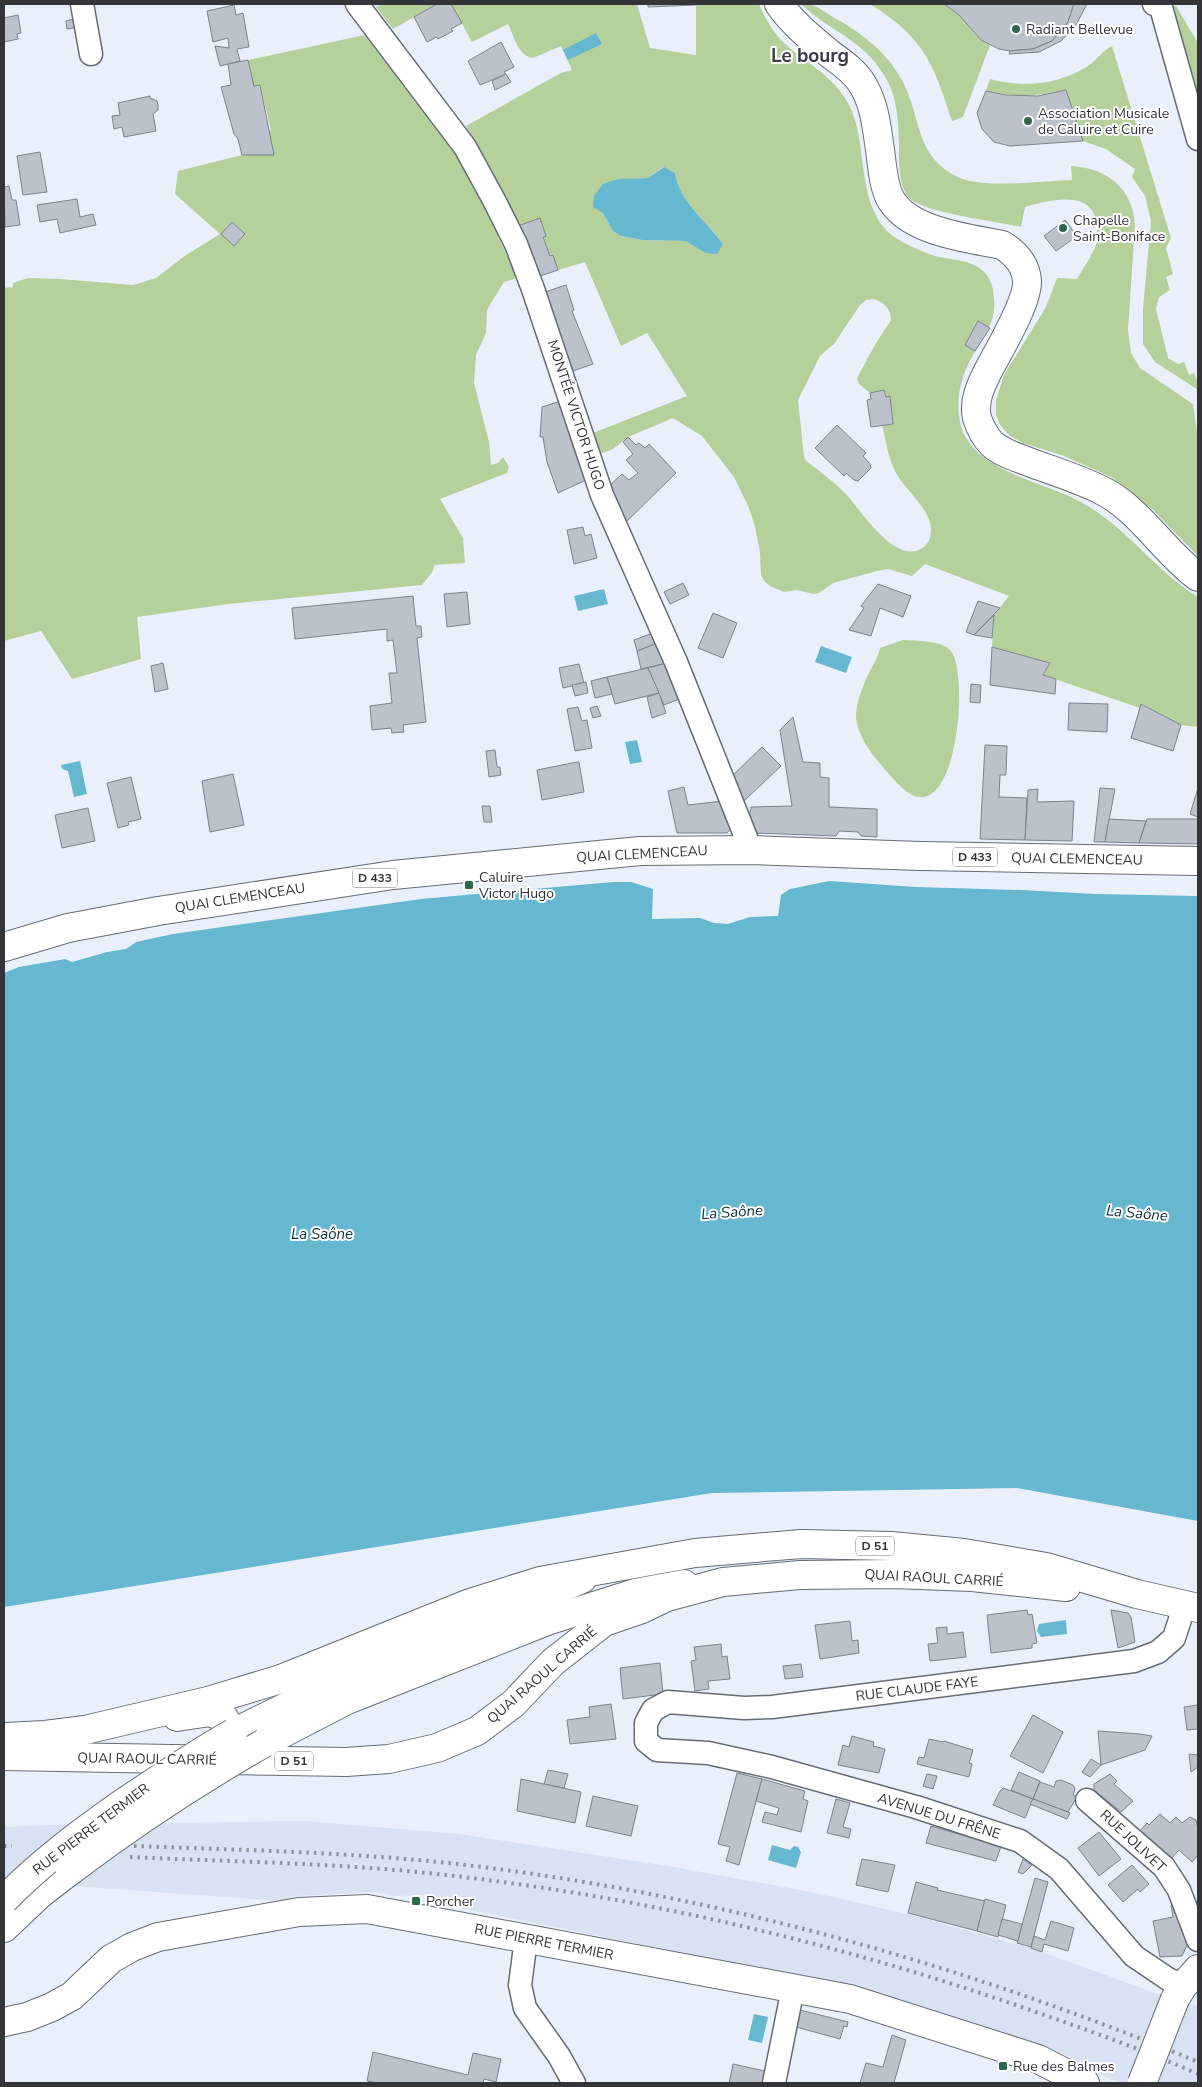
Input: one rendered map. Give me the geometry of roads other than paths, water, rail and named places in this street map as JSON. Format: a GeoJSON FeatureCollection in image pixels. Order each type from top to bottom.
{"type":"FeatureCollection","features":[{"type":"Feature","properties":{"kind":"main road"},"geometry":{"type":"LineString","coordinates":[[779,4],[801,31],[846,66],[860,80],[869,96],[876,118],[886,186],[891,199],[901,211],[913,221],[930,228],[1002,245],[1012,251],[1025,271],[1027,283],[1021,305],[982,384],[977,400],[977,416],[983,433],[992,443],[1006,453],[1089,485],[1116,499],[1179,561],[1198,577]]}},
{"type":"Feature","properties":{"kind":"main road","name":"QUAI CLEMENCEAU"},"geometry":{"type":"LineString","coordinates":[[4,947],[68,928],[158,911],[393,875],[640,852],[751,850],[921,856],[1198,861]]}},
{"type":"Feature","properties":{"kind":"main road","name":"QUAI RAOUL CARRIÉ"},"geometry":{"type":"LineString","coordinates":[[4,1737],[45,1735],[85,1730],[208,1701],[272,1682],[470,1603],[540,1581],[608,1567],[695,1553],[801,1544],[891,1546],[964,1553],[1046,1567],[1137,1594],[1191,1606]]}},
{"type":"Feature","properties":{"kind":"main road","name":"RUE PIERRE TERMIER"},"geometry":{"type":"LineString","coordinates":[[6,1916],[22,1882],[82,1832],[200,1751],[344,1678],[475,1626],[608,1567]]}},
{"type":"Feature","properties":{"kind":"main road","name":"QUAI RAOUL CARRIÉ"},"geometry":{"type":"LineString","coordinates":[[4,1756],[346,1762],[389,1759],[437,1748],[477,1731],[513,1704],[553,1662],[604,1622],[667,1597],[723,1582],[800,1575],[893,1574],[972,1577],[1137,1594]]}},
{"type":"Feature","properties":{"kind":"main road","name":"RUE PIERRE TERMIER"},"geometry":{"type":"LineString","coordinates":[[6,1916],[40,1894],[120,1833],[198,1781],[264,1743],[348,1700],[547,1621],[635,1593],[681,1585],[723,1582]]}},
{"type":"Feature","properties":{"kind":"main road","name":"RUE PIERRE TERMIER"},"geometry":{"type":"LineString","coordinates":[[475,1626],[526,1612],[547,1621]]}},
{"type":"Feature","properties":{"kind":"main road"},"geometry":{"type":"LineString","coordinates":[[547,1621],[557,1640],[553,1662]]}},
{"type":"Feature","properties":{"kind":"main road"},"geometry":{"type":"LineString","coordinates":[[85,1730],[210,1712],[224,1718],[233,1733]]}},
{"type":"Feature","properties":{"kind":"main road","name":"RUE PIERRE TERMIER"},"geometry":{"type":"LineString","coordinates":[[198,1781],[232,1745],[233,1733]]}},
{"type":"Feature","properties":{"kind":"main road","name":"RUE PIERRE TERMIER"},"geometry":{"type":"LineString","coordinates":[[6,2020],[27,2017],[52,2007],[72,1996],[111,1960],[132,1947],[158,1937],[299,1912],[368,1909],[850,1999],[1038,2059],[1085,2083]]}},
{"type":"Feature","properties":{"kind":"main road"},"geometry":{"type":"LineString","coordinates":[[1142,2083],[1186,1985]]}},
{"type":"Feature","properties":{"kind":"street"},"geometry":{"type":"LineString","coordinates":[[82,4],[91,54]]}},
{"type":"Feature","properties":{"kind":"street","name":"MONTÉE VICTOR HUGO"},"geometry":{"type":"LineString","coordinates":[[357,4],[465,146],[516,244],[602,495],[676,662],[751,850]]}},
{"type":"Feature","properties":{"kind":"street"},"geometry":{"type":"LineString","coordinates":[[1154,4],[1160,4],[1196,147]]}},
{"type":"Feature","properties":{"kind":"street","name":"RUE CLAUDE FAYE"},"geometry":{"type":"LineString","coordinates":[[646,1741],[646,1722],[653,1710],[668,1702],[744,1708],[772,1707],[1134,1661],[1158,1652],[1174,1638],[1191,1606]]}},
{"type":"Feature","properties":{"kind":"street","name":"AVENUE DU FRÊNE"},"geometry":{"type":"LineString","coordinates":[[646,1741],[657,1750],[708,1752],[772,1767],[916,1807],[1020,1841],[1059,1868],[1134,1956],[1168,1979],[1186,1985]]}},
{"type":"Feature","properties":{"kind":"street","name":"RUE JOLIVET"},"geometry":{"type":"LineString","coordinates":[[1088,1800],[1164,1867],[1179,1890],[1198,1940]]}},
{"type":"Feature","properties":{"kind":"street"},"geometry":{"type":"LineString","coordinates":[[526,1939],[520,1985],[525,2008],[559,2056],[574,2083]]}},
{"type":"Feature","properties":{"kind":"street"},"geometry":{"type":"LineString","coordinates":[[774,2083],[794,1988]]}},
{"type":"Feature","properties":{"kind":"water"},"geometry":{"type":"Polygon","coordinates":[[[596,33],[602,44],[568,60],[563,50],[596,33]]]}},
{"type":"Feature","properties":{"kind":"water"},"geometry":{"type":"Polygon","coordinates":[[[664,167],[675,173],[682,193],[694,211],[723,244],[717,254],[705,253],[686,241],[642,240],[621,236],[613,231],[603,213],[593,207],[594,196],[603,184],[618,179],[648,178],[664,167]]]}},
{"type":"Feature","properties":{"kind":"water"},"geometry":{"type":"Polygon","coordinates":[[[604,589],[608,604],[578,611],[574,596],[604,589]]]}},
{"type":"Feature","properties":{"kind":"water"},"geometry":{"type":"Polygon","coordinates":[[[821,646],[852,657],[846,673],[815,662],[821,646]]]}},
{"type":"Feature","properties":{"kind":"water"},"geometry":{"type":"Polygon","coordinates":[[[637,740],[642,762],[630,764],[625,742],[637,740]]]}},
{"type":"Feature","properties":{"kind":"water"},"geometry":{"type":"Polygon","coordinates":[[[80,761],[87,794],[74,797],[68,771],[62,769],[61,765],[80,761]]]}},
{"type":"Feature","properties":{"kind":"water","name":"La Saône"},"geometry":{"type":"Polygon","coordinates":[[[829,881],[916,887],[1198,896],[1198,1521],[1017,1488],[712,1493],[4,1607],[4,973],[19,967],[65,959],[72,962],[107,952],[126,949],[136,942],[173,934],[421,899],[613,882],[631,882],[653,889],[652,919],[700,918],[714,923],[728,924],[750,917],[778,916],[781,895],[790,889],[829,881]]]}},
{"type":"Feature","properties":{"kind":"water"},"geometry":{"type":"Polygon","coordinates":[[[1066,1620],[1067,1634],[1041,1637],[1037,1631],[1039,1624],[1066,1620]]]}},
{"type":"Feature","properties":{"kind":"water"},"geometry":{"type":"Polygon","coordinates":[[[772,1845],[790,1850],[794,1846],[798,1847],[801,1852],[796,1868],[768,1860],[772,1845]]]}},
{"type":"Feature","properties":{"kind":"water"},"geometry":{"type":"Polygon","coordinates":[[[754,2014],[768,2017],[762,2043],[748,2040],[754,2014]]]}},
{"type":"Feature","properties":{"kind":"railway"},"geometry":{"type":"LineString","coordinates":[[4,1846],[12,1846]]}},
{"type":"Feature","properties":{"kind":"railway"},"geometry":{"type":"LineString","coordinates":[[134,1846],[296,1852],[417,1860],[552,1877],[647,1893],[835,1937],[927,1964],[1019,1994],[1198,2062]]}},
{"type":"Feature","properties":{"kind":"railway"},"geometry":{"type":"LineString","coordinates":[[130,1857],[374,1868],[526,1885],[667,1910],[807,1942],[945,1982],[1106,2037],[1198,2074]]}},
{"type":"Feature","properties":{"kind":"place","name":"Radiant Bellevue"},"geometry":{"type":"Point","coordinates":[1016,29]}},
{"type":"Feature","properties":{"kind":"place","name":"Association Musicale de Caluire et Cuire"},"geometry":{"type":"Point","coordinates":[1028,121]}},
{"type":"Feature","properties":{"kind":"place","name":"Chapelle Saint-Boniface"},"geometry":{"type":"Point","coordinates":[1063,228]}},
{"type":"Feature","properties":{"kind":"place","name":"Caluire Victor Hugo"},"geometry":{"type":"Point","coordinates":[469,885]}},
{"type":"Feature","properties":{"kind":"place","name":"Porcher"},"geometry":{"type":"Point","coordinates":[416,1901]}},
{"type":"Feature","properties":{"kind":"place","name":"Rue des Balmes"},"geometry":{"type":"Point","coordinates":[1003,2066]}},
{"type":"Feature","properties":{"kind":"district","name":"Le bourg"},"geometry":{"type":"Point","coordinates":[810,56]}}]}
